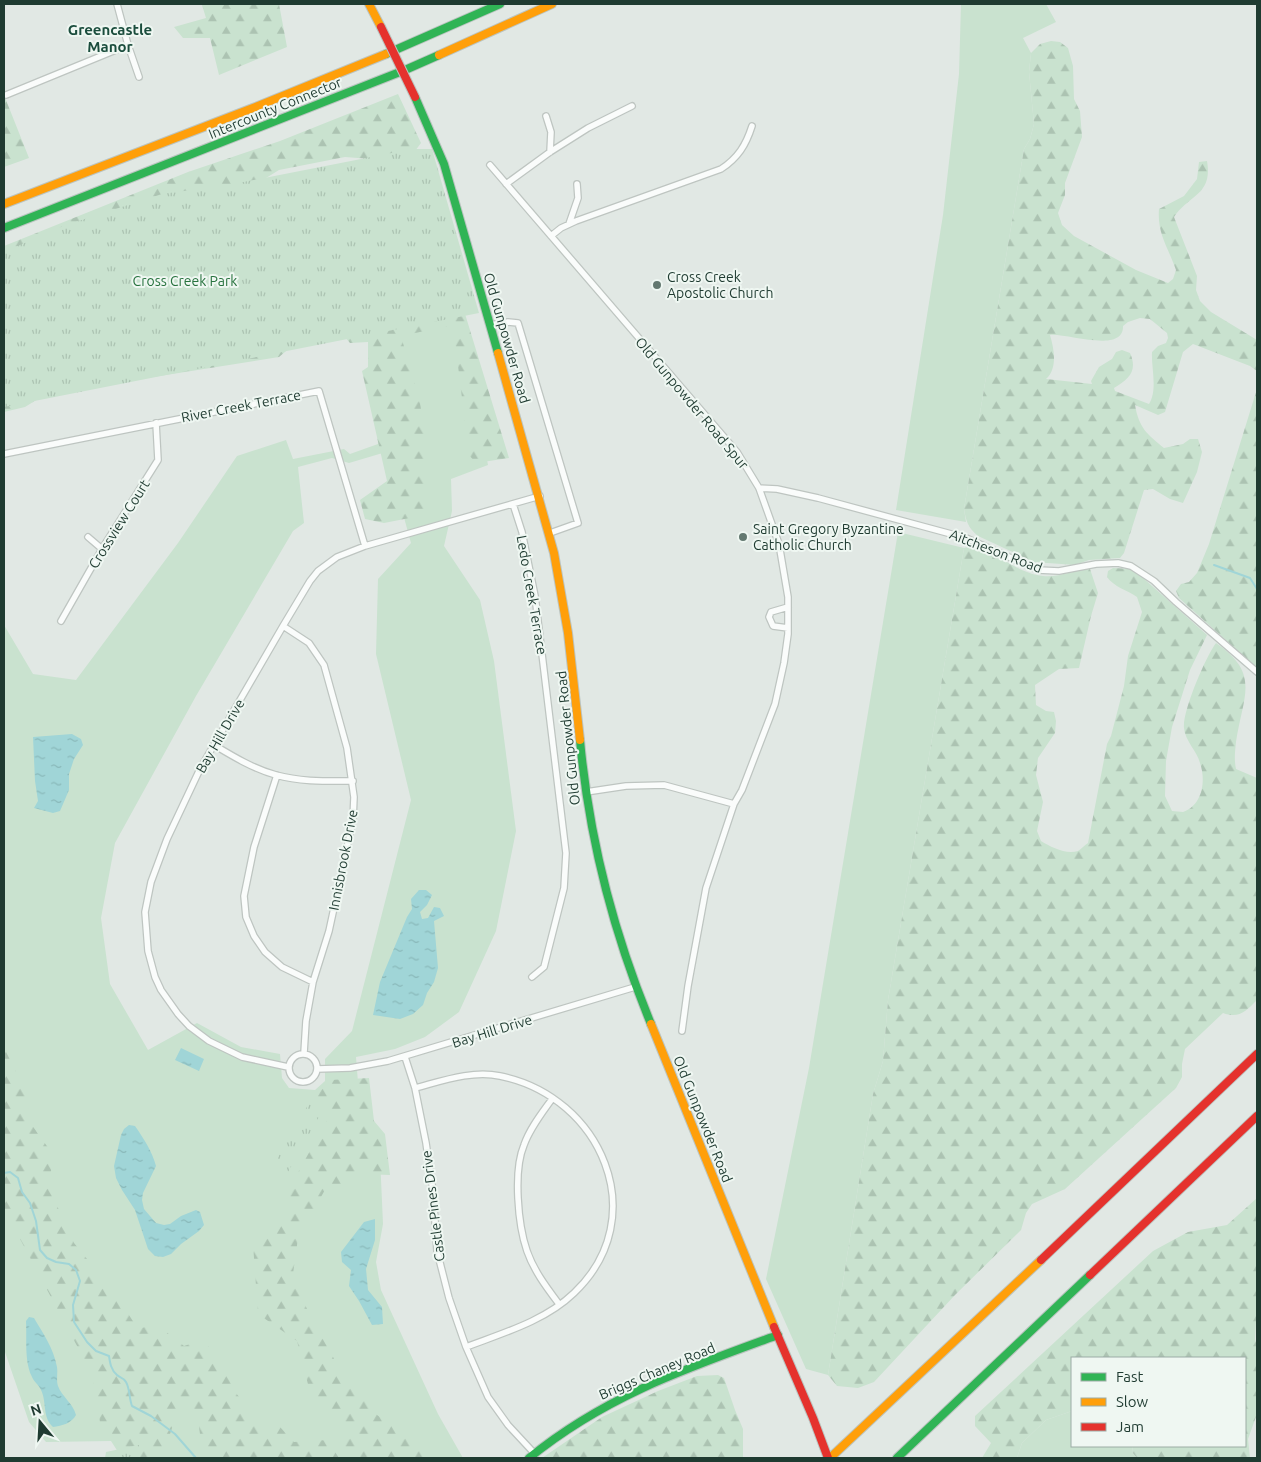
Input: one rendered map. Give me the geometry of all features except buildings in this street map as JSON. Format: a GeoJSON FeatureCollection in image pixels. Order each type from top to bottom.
{"type":"FeatureCollection","features":[{"type":"Feature","properties":{"kind":"main road","name":"Old Gunpowder Road"},"geometry":{"type":"LineString","coordinates":[[369,4],[431,131],[444,164],[550,533],[568,626],[586,792],[605,890],[620,942],[636,987],[829,1458]]}},
{"type":"Feature","properties":{"kind":"main road","name":"Intercounty Connector"},"geometry":{"type":"LineString","coordinates":[[4,204],[299,89],[388,53],[500,4]]}},
{"type":"Feature","properties":{"kind":"main road","name":"Intercounty Connector"},"geometry":{"type":"LineString","coordinates":[[4,228],[405,70],[552,4]]}},
{"type":"Feature","properties":{"kind":"main road"},"geometry":{"type":"LineString","coordinates":[[829,1458],[1257,1054]]}},
{"type":"Feature","properties":{"kind":"main road"},"geometry":{"type":"LineString","coordinates":[[897,1458],[1257,1116]]}},
{"type":"Feature","properties":{"kind":"main road","name":"Briggs Chaney Road"},"geometry":{"type":"LineString","coordinates":[[531,1456],[550,1440],[620,1398],[778,1335]]}},
{"type":"Feature","properties":{"kind":"street"},"geometry":{"type":"LineString","coordinates":[[117,4],[139,77]]}},
{"type":"Feature","properties":{"kind":"street"},"geometry":{"type":"LineString","coordinates":[[6,95],[128,45]]}},
{"type":"Feature","properties":{"kind":"street"},"geometry":{"type":"LineString","coordinates":[[506,184],[550,152],[588,128],[632,106]]}},
{"type":"Feature","properties":{"kind":"street"},"geometry":{"type":"LineString","coordinates":[[546,116],[551,132],[550,152]]}},
{"type":"Feature","properties":{"kind":"street"},"geometry":{"type":"LineString","coordinates":[[551,236],[569,224],[721,169],[739,155],[752,126]]}},
{"type":"Feature","properties":{"kind":"street","name":"Old Gunpowder Road Spur"},"geometry":{"type":"LineString","coordinates":[[490,165],[737,452],[759,488],[779,544],[783,561],[788,607],[784,663],[775,704],[742,790],[734,804],[706,888],[688,986],[682,1031]]}},
{"type":"Feature","properties":{"kind":"street"},"geometry":{"type":"LineString","coordinates":[[569,224],[578,198],[577,184]]}},
{"type":"Feature","properties":{"kind":"street"},"geometry":{"type":"LineString","coordinates":[[490,325],[508,322],[518,324],[578,523],[550,533]]}},
{"type":"Feature","properties":{"kind":"street","name":"River Creek Terrace"},"geometry":{"type":"LineString","coordinates":[[4,454],[319,390],[366,546]]}},
{"type":"Feature","properties":{"kind":"street","name":"Crossview Court"},"geometry":{"type":"LineString","coordinates":[[61,621],[102,550],[158,460],[156,423]]}},
{"type":"Feature","properties":{"kind":"street","name":"Aitcheson Road"},"geometry":{"type":"LineString","coordinates":[[759,488],[777,489],[828,500],[966,538],[1038,570],[1059,571],[1096,564],[1118,563],[1131,566],[1154,580],[1176,602],[1257,672]]}},
{"type":"Feature","properties":{"kind":"street","name":"Bay Hill Drive"},"geometry":{"type":"LineString","coordinates":[[288,1067],[242,1057],[199,1035],[168,1002],[161,990],[151,964],[144,924],[146,898],[167,839],[189,790],[214,745],[283,626],[318,571],[337,556],[366,546],[540,496]]}},
{"type":"Feature","properties":{"kind":"street","name":"Ledo Creek Terrace"},"geometry":{"type":"LineString","coordinates":[[514,504],[522,532],[535,596],[566,854],[564,888],[544,967],[532,978]]}},
{"type":"Feature","properties":{"kind":"street"},"geometry":{"type":"LineString","coordinates":[[88,537],[102,550]]}},
{"type":"Feature","properties":{"kind":"street"},"geometry":{"type":"LineString","coordinates":[[788,607],[771,612],[769,617],[772,626],[788,628]]}},
{"type":"Feature","properties":{"kind":"street","name":"Innisbrook Drive"},"geometry":{"type":"LineString","coordinates":[[283,626],[309,643],[324,665],[347,748],[354,797],[353,820],[329,931],[313,982],[306,1021],[304,1054]]}},
{"type":"Feature","properties":{"kind":"street"},"geometry":{"type":"LineString","coordinates":[[214,745],[246,764],[277,775],[311,780],[353,781]]}},
{"type":"Feature","properties":{"kind":"street"},"geometry":{"type":"LineString","coordinates":[[277,775],[254,847],[244,896],[246,917],[254,936],[264,952],[282,967],[313,982]]}},
{"type":"Feature","properties":{"kind":"street"},"geometry":{"type":"LineString","coordinates":[[586,792],[626,786],[664,785],[734,804]]}},
{"type":"Feature","properties":{"kind":"street","name":"Bay Hill Drive"},"geometry":{"type":"LineString","coordinates":[[317,1069],[367,1065],[405,1057],[636,987]]}},
{"type":"Feature","properties":{"kind":"street"},"geometry":{"type":"LineString","coordinates":[[304,1054],[312,1057],[317,1064],[317,1069],[311,1080],[302,1082],[291,1076],[288,1067],[295,1056],[304,1054]]}},
{"type":"Feature","properties":{"kind":"street","name":"Castle Pines Drive"},"geometry":{"type":"LineString","coordinates":[[405,1057],[415,1088],[431,1173],[437,1252],[449,1298],[466,1347],[488,1397],[531,1456]]}},
{"type":"Feature","properties":{"kind":"street"},"geometry":{"type":"LineString","coordinates":[[415,1088],[450,1078],[483,1074],[500,1075],[528,1085],[574,1115],[591,1135],[607,1171],[613,1195],[612,1222],[607,1244],[602,1256],[574,1294],[533,1320],[466,1347]]}},
{"type":"Feature","properties":{"kind":"street"},"geometry":{"type":"LineString","coordinates":[[552,1099],[539,1117],[524,1145],[517,1182],[519,1207],[527,1250],[540,1277],[559,1304]]}},
{"type":"Feature","properties":{"kind":"green space"},"geometry":{"type":"Polygon","coordinates":[[[199,4],[279,4],[287,47],[219,75],[210,38],[183,38],[174,27],[206,18],[202,5],[199,4]]]}},
{"type":"Feature","properties":{"kind":"green space"},"geometry":{"type":"Polygon","coordinates":[[[961,4],[1046,4],[1056,22],[1023,38],[1031,53],[1029,72],[1034,124],[1030,139],[1024,149],[964,509],[966,522],[896,510],[943,215],[959,74],[961,4]]]}},
{"type":"Feature","properties":{"kind":"green space"},"geometry":{"type":"Polygon","coordinates":[[[1051,41],[1060,42],[1068,48],[1073,66],[1074,99],[1080,111],[1082,137],[1065,183],[1065,195],[1058,213],[1062,225],[1074,236],[1136,270],[1168,283],[1173,279],[1176,270],[1161,233],[1159,209],[1184,196],[1197,179],[1199,162],[1207,161],[1208,172],[1203,188],[1174,217],[1197,276],[1196,290],[1200,301],[1211,312],[1257,340],[1257,371],[1250,366],[1193,344],[1183,352],[1165,412],[1158,415],[1135,405],[1141,425],[1164,448],[1183,444],[1190,439],[1198,439],[1202,452],[1197,472],[1183,503],[1170,499],[1153,489],[1144,490],[1124,553],[1120,558],[1089,560],[1075,565],[1034,562],[978,536],[968,524],[964,509],[1024,149],[1030,139],[1034,124],[1029,72],[1031,53],[1040,44],[1051,41]],[[1140,318],[1128,322],[1123,326],[1121,334],[1114,339],[1105,341],[1050,335],[1054,352],[1054,364],[1050,375],[1046,379],[1092,384],[1091,381],[1099,367],[1112,359],[1116,352],[1122,350],[1130,353],[1133,365],[1131,374],[1114,388],[1115,391],[1149,404],[1154,385],[1152,352],[1158,346],[1166,343],[1168,338],[1167,333],[1150,319],[1140,318]]]}},
{"type":"Feature","properties":{"kind":"green space","name":"Cross Creek Park"},"geometry":{"type":"Polygon","coordinates":[[[398,94],[421,143],[412,155],[383,160],[345,157],[279,170],[253,186],[455,281],[509,458],[476,463],[469,455],[453,325],[401,336],[420,403],[426,442],[425,515],[384,523],[365,519],[360,500],[387,481],[362,371],[368,367],[368,342],[350,343],[338,329],[304,336],[279,357],[46,394],[25,407],[4,412],[4,246],[188,172],[280,141],[398,94]]]}},
{"type":"Feature","properties":{"kind":"green space"},"geometry":{"type":"Polygon","coordinates":[[[4,95],[29,158],[4,167],[4,95]]]}},
{"type":"Feature","properties":{"kind":"green space","name":"Cross Creek Park"},"geometry":{"type":"Polygon","coordinates":[[[412,149],[432,149],[479,313],[4,407],[4,252],[63,226],[162,194],[228,185],[412,149]]]}},
{"type":"Feature","properties":{"kind":"green space"},"geometry":{"type":"Polygon","coordinates":[[[457,306],[488,465],[451,479],[452,511],[444,546],[480,600],[494,661],[516,831],[496,931],[459,1012],[425,1037],[395,1049],[356,1057],[360,1108],[380,1157],[383,1224],[376,1262],[381,1290],[438,1414],[463,1458],[122,1458],[111,1441],[46,1442],[29,1422],[4,1349],[4,625],[33,674],[76,680],[178,543],[237,456],[286,440],[293,459],[344,449],[350,454],[378,444],[371,328],[457,306]],[[386,452],[349,463],[332,458],[298,467],[304,523],[293,531],[196,696],[115,843],[101,918],[110,984],[148,1050],[197,1023],[241,1047],[280,1054],[282,1078],[289,1088],[315,1090],[325,1081],[325,1059],[352,1031],[411,800],[376,654],[378,579],[411,543],[386,452]]]}},
{"type":"Feature","properties":{"kind":"green space"},"geometry":{"type":"Polygon","coordinates":[[[1257,389],[1257,668],[1179,598],[1176,591],[1181,584],[1189,582],[1197,573],[1209,544],[1257,389]]]}},
{"type":"Feature","properties":{"kind":"green space"},"geometry":{"type":"Polygon","coordinates":[[[898,532],[964,548],[888,1000],[883,1061],[873,1094],[828,1375],[806,1369],[766,1279],[809,1068],[898,532]]]}},
{"type":"Feature","properties":{"kind":"green space"},"geometry":{"type":"Polygon","coordinates":[[[975,545],[1025,571],[1043,576],[1055,576],[1090,569],[1098,593],[1079,668],[1059,669],[1035,685],[1036,705],[1046,711],[1054,712],[1056,721],[1055,733],[1038,758],[1036,775],[1043,802],[1037,831],[1041,841],[1054,848],[1073,852],[1078,851],[1088,843],[1107,744],[1111,736],[1124,686],[1128,656],[1142,612],[1137,597],[1110,580],[1107,577],[1108,571],[1113,568],[1133,569],[1207,635],[1190,670],[1172,727],[1166,761],[1165,796],[1172,811],[1183,812],[1190,809],[1199,798],[1203,784],[1200,763],[1186,737],[1184,728],[1184,720],[1201,671],[1216,643],[1230,654],[1239,665],[1246,686],[1236,742],[1235,765],[1236,769],[1257,778],[1257,1000],[1242,1013],[1229,1015],[1223,1013],[1185,1049],[1182,1077],[1176,1088],[1065,1189],[1032,1204],[1026,1213],[1021,1230],[955,1295],[874,1382],[858,1388],[837,1386],[828,1375],[873,1094],[883,1061],[888,1000],[964,548],[975,545]]]}},
{"type":"Feature","properties":{"kind":"green space"},"geometry":{"type":"Polygon","coordinates":[[[4,1048],[29,1097],[29,1121],[54,1156],[48,1186],[74,1243],[114,1292],[138,1329],[156,1324],[184,1346],[202,1340],[236,1373],[235,1392],[262,1424],[280,1427],[294,1442],[327,1440],[339,1458],[212,1458],[202,1448],[197,1413],[178,1410],[162,1458],[134,1458],[100,1422],[92,1374],[4,1209],[4,1048]]]}},
{"type":"Feature","properties":{"kind":"green space"},"geometry":{"type":"Polygon","coordinates":[[[369,1078],[374,1121],[385,1134],[390,1175],[362,1174],[346,1184],[326,1188],[298,1238],[292,1281],[346,1381],[361,1388],[377,1415],[416,1441],[424,1454],[430,1458],[343,1458],[342,1422],[312,1400],[297,1341],[258,1314],[253,1244],[284,1217],[292,1183],[329,1117],[316,1096],[330,1080],[369,1078]]]}},
{"type":"Feature","properties":{"kind":"green space"},"geometry":{"type":"Polygon","coordinates":[[[312,1098],[325,1106],[288,1172],[274,1164],[312,1098]]]}},
{"type":"Feature","properties":{"kind":"green space"},"geometry":{"type":"Polygon","coordinates":[[[1257,1198],[1257,1304],[1255,1339],[1257,1347],[1257,1414],[1248,1439],[1250,1458],[1137,1458],[1132,1452],[1133,1447],[1246,1447],[1246,1357],[1071,1357],[1071,1411],[1046,1420],[1022,1443],[1017,1458],[982,1458],[991,1443],[975,1426],[975,1416],[1153,1251],[1188,1232],[1227,1225],[1257,1198]]]}},
{"type":"Feature","properties":{"kind":"green space"},"geometry":{"type":"Polygon","coordinates":[[[718,1375],[724,1378],[743,1429],[743,1458],[542,1458],[602,1417],[658,1391],[697,1376],[718,1375]]]}},
{"type":"Feature","properties":{"kind":"green space"},"geometry":{"type":"Polygon","coordinates":[[[1071,1411],[1071,1447],[1133,1447],[1132,1452],[1137,1458],[1017,1458],[1022,1443],[1046,1420],[1071,1411]]]}},
{"type":"Feature","properties":{"kind":"green space"},"geometry":{"type":"Polygon","coordinates":[[[139,1445],[139,1458],[105,1458],[106,1452],[139,1445]]]}},
{"type":"Feature","properties":{"kind":"water"},"geometry":{"type":"Polygon","coordinates":[[[72,734],[81,739],[83,745],[74,759],[69,774],[69,790],[60,811],[53,813],[34,808],[38,801],[33,737],[72,734]]]}},
{"type":"Feature","properties":{"kind":"water"},"geometry":{"type":"Polygon","coordinates":[[[419,890],[426,890],[432,895],[427,905],[420,912],[422,919],[428,918],[434,907],[440,908],[444,916],[434,921],[438,968],[434,982],[427,993],[423,1005],[413,1014],[400,1019],[373,1015],[380,982],[412,909],[411,899],[419,890]]]}},
{"type":"Feature","properties":{"kind":"water"},"geometry":{"type":"Polygon","coordinates":[[[181,1048],[204,1059],[199,1071],[175,1060],[181,1048]]]}},
{"type":"Feature","properties":{"kind":"water"},"geometry":{"type":"Polygon","coordinates":[[[129,1125],[135,1126],[142,1136],[156,1166],[143,1193],[144,1209],[156,1223],[164,1225],[170,1224],[181,1216],[196,1210],[200,1212],[204,1225],[171,1254],[163,1257],[155,1256],[148,1249],[135,1210],[116,1178],[114,1166],[121,1135],[129,1125]]]}},
{"type":"Feature","properties":{"kind":"water"},"geometry":{"type":"Polygon","coordinates":[[[375,1219],[375,1240],[366,1269],[368,1290],[382,1307],[383,1324],[372,1325],[349,1286],[351,1270],[342,1262],[341,1252],[364,1222],[375,1219]]]}},
{"type":"Feature","properties":{"kind":"water"},"geometry":{"type":"Polygon","coordinates":[[[29,1317],[34,1318],[51,1347],[57,1367],[58,1386],[76,1415],[72,1420],[63,1425],[53,1427],[47,1419],[43,1395],[29,1371],[26,1321],[29,1317]]]}},
{"type":"Feature","properties":{"kind":"waterway"},"geometry":{"type":"LineString","coordinates":[[1214,565],[1250,578],[1257,589]]}},
{"type":"Feature","properties":{"kind":"waterway"},"geometry":{"type":"LineString","coordinates":[[4,1173],[10,1172],[18,1178],[22,1192],[30,1203],[36,1221],[40,1250],[47,1258],[69,1264],[76,1270],[80,1281],[73,1305],[74,1322],[87,1342],[96,1351],[109,1356],[113,1371],[126,1382],[132,1406],[151,1416],[175,1434],[196,1458]]}},
{"type":"Feature","properties":{"kind":"traffic: fast"},"geometry":{"type":"LineString","coordinates":[[386,54],[500,4]]}},
{"type":"Feature","properties":{"kind":"traffic: fast"},"geometry":{"type":"LineString","coordinates":[[4,228],[439,55]]}},
{"type":"Feature","properties":{"kind":"traffic: fast"},"geometry":{"type":"LineString","coordinates":[[415,97],[444,164],[498,353]]}},
{"type":"Feature","properties":{"kind":"traffic: fast"},"geometry":{"type":"LineString","coordinates":[[580,740],[596,849],[614,920],[651,1024]]}},
{"type":"Feature","properties":{"kind":"traffic: fast"},"geometry":{"type":"LineString","coordinates":[[897,1458],[1090,1275]]}},
{"type":"Feature","properties":{"kind":"traffic: fast"},"geometry":{"type":"LineString","coordinates":[[529,1458],[587,1417],[617,1401],[679,1372],[778,1335]]}},
{"type":"Feature","properties":{"kind":"traffic: slow"},"geometry":{"type":"LineString","coordinates":[[369,4],[381,27]]}},
{"type":"Feature","properties":{"kind":"traffic: slow"},"geometry":{"type":"LineString","coordinates":[[439,55],[552,4]]}},
{"type":"Feature","properties":{"kind":"traffic: slow"},"geometry":{"type":"LineString","coordinates":[[4,204],[253,108],[386,54]]}},
{"type":"Feature","properties":{"kind":"traffic: slow"},"geometry":{"type":"LineString","coordinates":[[498,353],[554,553],[568,633],[580,740]]}},
{"type":"Feature","properties":{"kind":"traffic: slow"},"geometry":{"type":"LineString","coordinates":[[651,1024],[774,1327]]}},
{"type":"Feature","properties":{"kind":"traffic: slow"},"geometry":{"type":"LineString","coordinates":[[830,1458],[1041,1260]]}},
{"type":"Feature","properties":{"kind":"traffic: jam"},"geometry":{"type":"LineString","coordinates":[[381,27],[415,97]]}},
{"type":"Feature","properties":{"kind":"traffic: jam"},"geometry":{"type":"LineString","coordinates":[[1041,1260],[1257,1054]]}},
{"type":"Feature","properties":{"kind":"traffic: jam"},"geometry":{"type":"LineString","coordinates":[[1090,1275],[1257,1116]]}},
{"type":"Feature","properties":{"kind":"traffic: jam"},"geometry":{"type":"LineString","coordinates":[[774,1327],[828,1458]]}},
{"type":"Feature","properties":{"kind":"place","name":"Cross Creek Apostolic Church"},"geometry":{"type":"Point","coordinates":[657,285]}},
{"type":"Feature","properties":{"kind":"place","name":"Saint Gregory Byzantine Catholic Church"},"geometry":{"type":"Point","coordinates":[743,537]}},
{"type":"Feature","properties":{"kind":"district","name":"Greencastle Manor"},"geometry":{"type":"Point","coordinates":[110,38]}}]}
